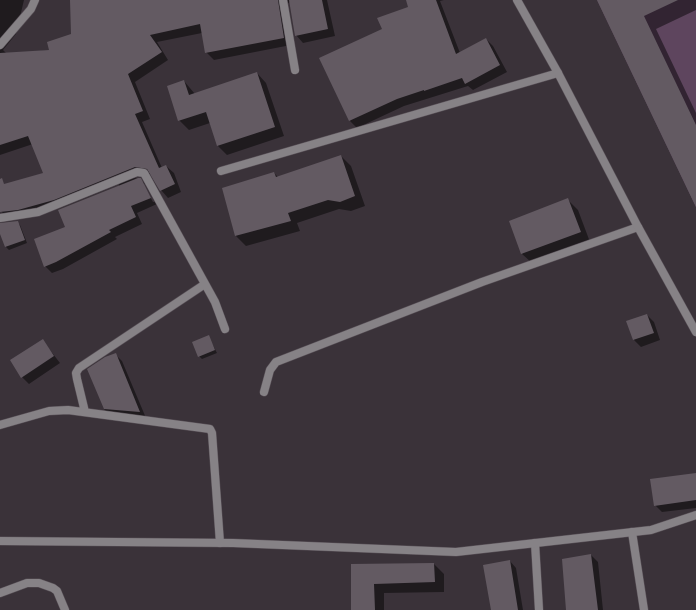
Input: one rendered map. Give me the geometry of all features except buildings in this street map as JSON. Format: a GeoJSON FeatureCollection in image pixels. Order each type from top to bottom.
{"type":"FeatureCollection","features":[{"type":"Feature","properties":{"kind":"street"},"geometry":{"type":"LineString","coordinates":[[0,45],[27,14],[35,0]]}},
{"type":"Feature","properties":{"kind":"street"},"geometry":{"type":"LineString","coordinates":[[283,0],[295,70]]}},
{"type":"Feature","properties":{"kind":"street"},"geometry":{"type":"LineString","coordinates":[[517,0],[558,74],[638,227],[696,332]]}},
{"type":"Feature","properties":{"kind":"street"},"geometry":{"type":"LineString","coordinates":[[221,171],[558,74]]}},
{"type":"Feature","properties":{"kind":"street"},"geometry":{"type":"LineString","coordinates":[[0,218],[38,212],[141,172],[147,176],[206,284],[225,330]]}},
{"type":"Feature","properties":{"kind":"street"},"geometry":{"type":"LineString","coordinates":[[264,392],[270,370],[276,362],[482,282],[638,227]]}},
{"type":"Feature","properties":{"kind":"street"},"geometry":{"type":"LineString","coordinates":[[85,412],[76,373],[79,368],[206,284]]}},
{"type":"Feature","properties":{"kind":"street"},"geometry":{"type":"LineString","coordinates":[[0,425],[49,411],[68,410],[210,429],[212,433],[220,543]]}},
{"type":"Feature","properties":{"kind":"street"},"geometry":{"type":"LineString","coordinates":[[0,541],[220,543],[456,552],[651,530],[696,515]]}},
{"type":"Feature","properties":{"kind":"street"},"geometry":{"type":"LineString","coordinates":[[632,532],[644,610]]}},
{"type":"Feature","properties":{"kind":"street"},"geometry":{"type":"LineString","coordinates":[[535,543],[539,610]]}},
{"type":"Feature","properties":{"kind":"street"},"geometry":{"type":"LineString","coordinates":[[0,593],[27,583],[39,583],[54,588],[57,591],[65,610]]}},
{"type":"Feature","properties":{"kind":"shaded area"},"geometry":{"type":"Polygon","coordinates":[[[597,0],[696,0],[696,207],[597,0]]]}}]}
